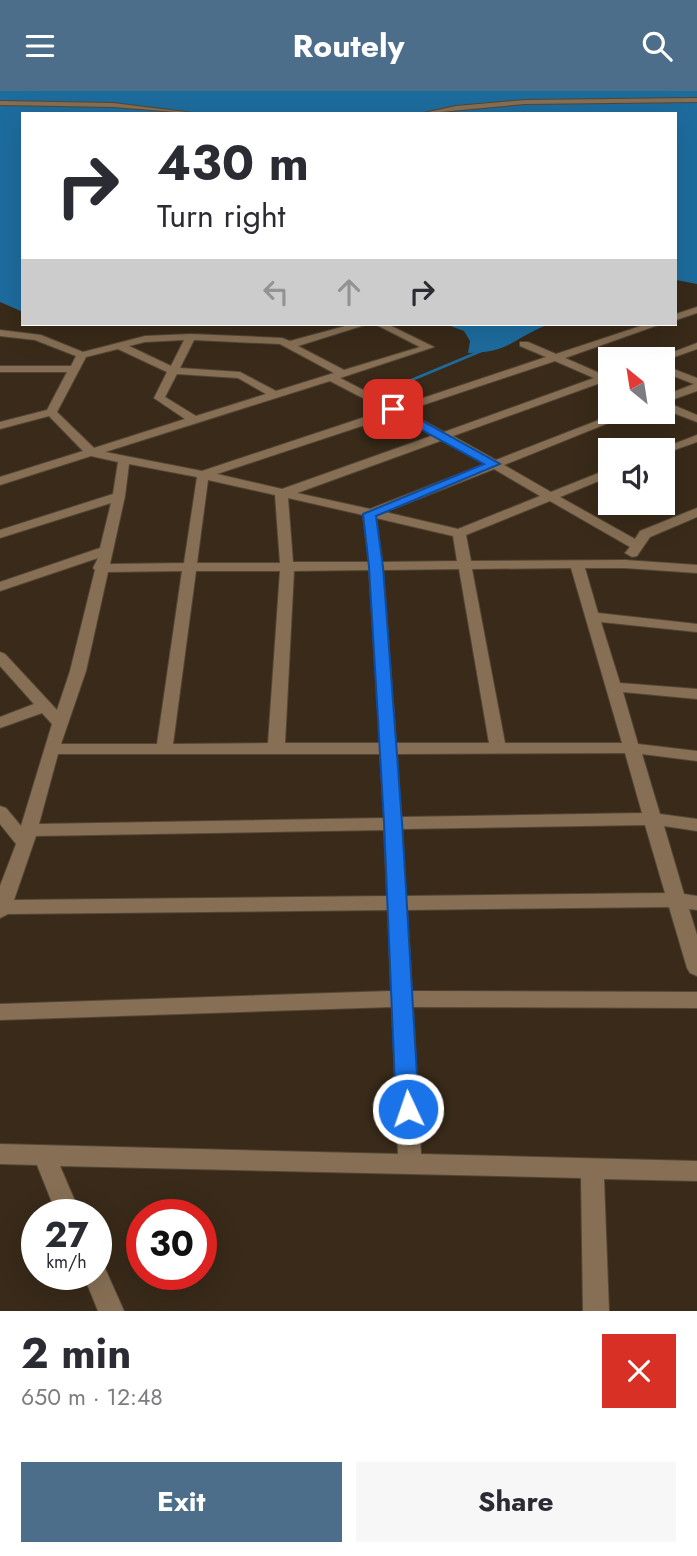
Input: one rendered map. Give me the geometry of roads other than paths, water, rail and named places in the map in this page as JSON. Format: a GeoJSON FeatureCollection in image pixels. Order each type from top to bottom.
{"type":"FeatureCollection","features":[{"type":"Feature","properties":{"kind":"street"},"geometry":{"type":"LineString","coordinates":[[433,112],[477,104],[560,99],[697,100]]}},
{"type":"Feature","properties":{"kind":"street"},"geometry":{"type":"LineString","coordinates":[[0,103],[113,105],[180,112]]}},
{"type":"Feature","properties":{"kind":"street"},"geometry":{"type":"LineString","coordinates":[[677,317],[697,310]]}},
{"type":"Feature","properties":{"kind":"street"},"geometry":{"type":"LineString","coordinates":[[289,345],[356,326]]}},
{"type":"Feature","properties":{"kind":"street"},"geometry":{"type":"LineString","coordinates":[[0,481],[429,347],[384,326]]}},
{"type":"Feature","properties":{"kind":"street"},"geometry":{"type":"LineString","coordinates":[[203,475],[393,409],[650,326]]}},
{"type":"Feature","properties":{"kind":"street"},"geometry":{"type":"LineString","coordinates":[[0,333],[37,337],[82,355],[145,338],[282,341],[393,409],[638,546]]}},
{"type":"Feature","properties":{"kind":"street"},"geometry":{"type":"LineString","coordinates":[[191,337],[159,398],[194,420]]}},
{"type":"Feature","properties":{"kind":"street"},"geometry":{"type":"LineString","coordinates":[[524,344],[598,375]]}},
{"type":"Feature","properties":{"kind":"street"},"geometry":{"type":"LineString","coordinates":[[118,345],[173,371],[240,375],[275,395]]}},
{"type":"Feature","properties":{"kind":"street"},"geometry":{"type":"LineString","coordinates":[[676,353],[697,346]]}},
{"type":"Feature","properties":{"kind":"street"},"geometry":{"type":"LineString","coordinates":[[0,426],[51,412],[82,355]]}},
{"type":"Feature","properties":{"kind":"street"},"geometry":{"type":"LineString","coordinates":[[0,369],[74,369]]}},
{"type":"Feature","properties":{"kind":"street"},"geometry":{"type":"LineString","coordinates":[[676,374],[697,385]]}},
{"type":"Feature","properties":{"kind":"street"},"geometry":{"type":"LineString","coordinates":[[281,495],[442,435],[598,382]]}},
{"type":"Feature","properties":{"kind":"street"},"geometry":{"type":"LineString","coordinates":[[676,396],[697,385]]}},
{"type":"Feature","properties":{"kind":"street"},"geometry":{"type":"LineString","coordinates":[[676,408],[697,419]]}},
{"type":"Feature","properties":{"kind":"street"},"geometry":{"type":"LineString","coordinates":[[51,412],[92,453],[203,475],[281,495],[459,533],[598,477]]}},
{"type":"Feature","properties":{"kind":"street"},"geometry":{"type":"LineString","coordinates":[[369,514],[600,424]]}},
{"type":"Feature","properties":{"kind":"street"},"geometry":{"type":"LineString","coordinates":[[675,446],[697,437]]}},
{"type":"Feature","properties":{"kind":"street"},"geometry":{"type":"LineString","coordinates":[[124,460],[119,496],[78,671],[51,749],[27,837],[0,908],[677,900],[697,903]]}},
{"type":"Feature","properties":{"kind":"street"},"geometry":{"type":"LineString","coordinates":[[164,750],[203,475]]}},
{"type":"Feature","properties":{"kind":"street"},"geometry":{"type":"LineString","coordinates":[[276,749],[287,567],[281,495]]}},
{"type":"Feature","properties":{"kind":"street"},"geometry":{"type":"LineString","coordinates":[[0,534],[119,496]]}},
{"type":"Feature","properties":{"kind":"street"},"geometry":{"type":"LineString","coordinates":[[369,514],[376,567],[393,822],[410,1164]]}},
{"type":"Feature","properties":{"kind":"street"},"geometry":{"type":"LineString","coordinates":[[625,564],[645,534],[696,514]]}},
{"type":"Feature","properties":{"kind":"street"},"geometry":{"type":"LineString","coordinates":[[459,533],[498,748]]}},
{"type":"Feature","properties":{"kind":"street"},"geometry":{"type":"LineString","coordinates":[[0,587],[104,551]]}},
{"type":"Feature","properties":{"kind":"street"},"geometry":{"type":"LineString","coordinates":[[100,568],[625,564],[697,569]]}},
{"type":"Feature","properties":{"kind":"street"},"geometry":{"type":"LineString","coordinates":[[577,566],[697,968]]}},
{"type":"Feature","properties":{"kind":"street"},"geometry":{"type":"LineString","coordinates":[[592,617],[697,628]]}},
{"type":"Feature","properties":{"kind":"street"},"geometry":{"type":"LineString","coordinates":[[0,657],[60,722]]}},
{"type":"Feature","properties":{"kind":"street"},"geometry":{"type":"LineString","coordinates":[[613,687],[697,694]]}},
{"type":"Feature","properties":{"kind":"street"},"geometry":{"type":"LineString","coordinates":[[0,723],[45,706]]}},
{"type":"Feature","properties":{"kind":"street"},"geometry":{"type":"LineString","coordinates":[[51,749],[631,748],[697,756]]}},
{"type":"Feature","properties":{"kind":"street"},"geometry":{"type":"LineString","coordinates":[[0,812],[27,837],[393,822],[653,819],[697,825]]}},
{"type":"Feature","properties":{"kind":"street"},"geometry":{"type":"LineString","coordinates":[[0,1012],[402,999],[697,1000]]}},
{"type":"Feature","properties":{"kind":"street"},"geometry":{"type":"LineString","coordinates":[[0,1154],[697,1171]]}},
{"type":"Feature","properties":{"kind":"street"},"geometry":{"type":"LineString","coordinates":[[44,1155],[62,1199]]}},
{"type":"Feature","properties":{"kind":"street"},"geometry":{"type":"LineString","coordinates":[[592,1169],[596,1311]]}},
{"type":"Feature","properties":{"kind":"street"},"geometry":{"type":"LineString","coordinates":[[102,1290],[111,1311]]}},
{"type":"Feature","properties":{"kind":"water"},"geometry":{"type":"Polygon","coordinates":[[[0,91],[697,91],[697,284],[677,280],[677,112],[21,112],[21,311],[0,302],[0,91]]]}},
{"type":"Feature","properties":{"kind":"water"},"geometry":{"type":"Polygon","coordinates":[[[450,326],[545,326],[502,348],[468,353],[470,341],[464,331],[450,326]]]}},
{"type":"Feature","properties":{"kind":"waterway"},"geometry":{"type":"LineString","coordinates":[[402,384],[481,351]]}}]}
